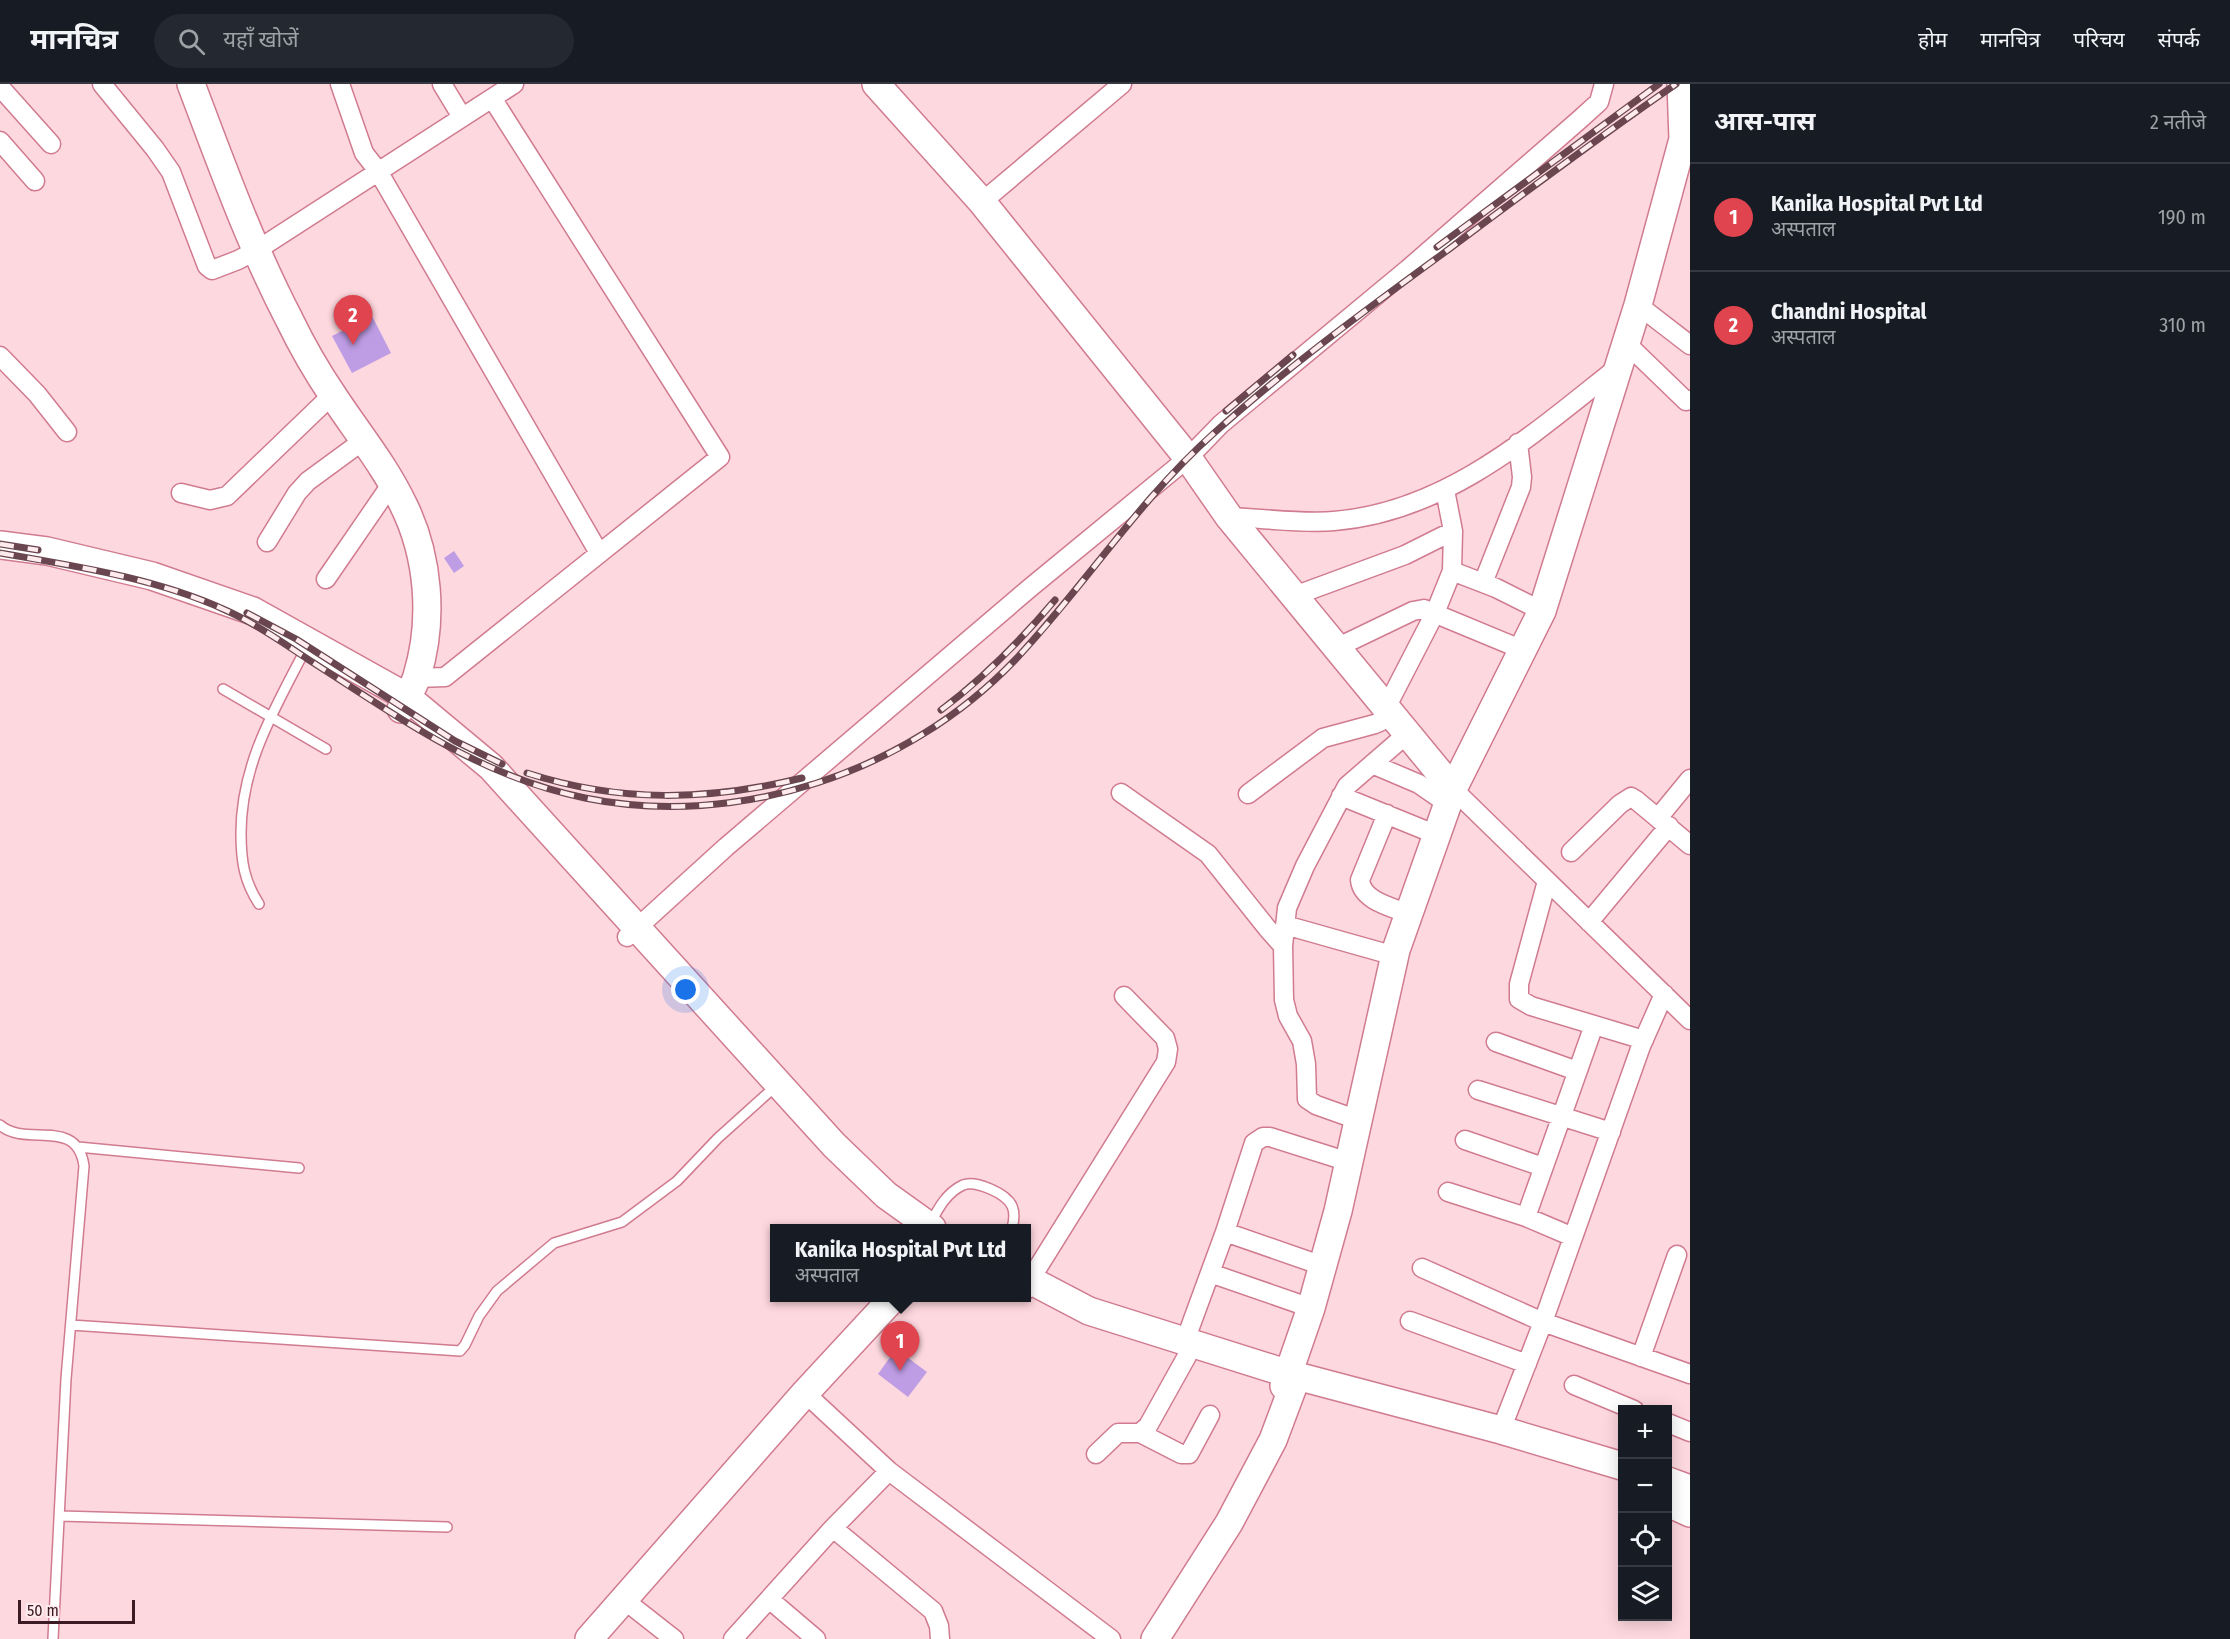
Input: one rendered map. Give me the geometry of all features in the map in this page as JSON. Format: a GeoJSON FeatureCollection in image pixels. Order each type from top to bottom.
{"type":"FeatureCollection","features":[{"type":"Feature","properties":{"kind":"street"},"geometry":{"type":"LineString","coordinates":[[102,84],[171,172],[209,268],[218,269],[257,250],[514,84]]}},
{"type":"Feature","properties":{"kind":"street"},"geometry":{"type":"LineString","coordinates":[[191,84],[257,250],[282,306],[332,395],[392,483],[404,506],[424,562],[427,601],[425,638],[408,695]]}},
{"type":"Feature","properties":{"kind":"street"},"geometry":{"type":"LineString","coordinates":[[340,84],[364,153],[378,171],[599,553]]}},
{"type":"Feature","properties":{"kind":"street"},"geometry":{"type":"LineString","coordinates":[[442,84],[462,117]]}},
{"type":"Feature","properties":{"kind":"street"},"geometry":{"type":"LineString","coordinates":[[876,84],[982,202],[1188,458],[1229,517],[1396,719],[1451,796],[1547,881],[1690,1019]]}},
{"type":"Feature","properties":{"kind":"street"},"geometry":{"type":"LineString","coordinates":[[982,202],[1122,84]]}},
{"type":"Feature","properties":{"kind":"street"},"geometry":{"type":"LineString","coordinates":[[632,933],[814,771],[1031,587],[1188,458],[1221,424],[1408,269],[1578,121],[1599,102],[1604,84]]}},
{"type":"Feature","properties":{"kind":"street"},"geometry":{"type":"LineString","coordinates":[[1155,1639],[1229,1523],[1273,1440],[1323,1266],[1395,956],[1451,796],[1542,611],[1638,305],[1683,139],[1682,84]]}},
{"type":"Feature","properties":{"kind":"street"},"geometry":{"type":"LineString","coordinates":[[0,87],[51,144]]}},
{"type":"Feature","properties":{"kind":"street"},"geometry":{"type":"LineString","coordinates":[[0,558],[150,587],[244,620],[304,652],[408,695],[445,677],[720,457],[492,98]]}},
{"type":"Feature","properties":{"kind":"street"},"geometry":{"type":"LineString","coordinates":[[0,141],[35,181]]}},
{"type":"Feature","properties":{"kind":"street"},"geometry":{"type":"LineString","coordinates":[[1638,305],[1690,345]]}},
{"type":"Feature","properties":{"kind":"street"},"geometry":{"type":"LineString","coordinates":[[1229,517],[1333,521],[1383,512],[1424,500],[1465,480],[1518,443],[1622,355]]}},
{"type":"Feature","properties":{"kind":"street"},"geometry":{"type":"LineString","coordinates":[[1622,355],[1671,385],[1682,399],[1690,400]]}},
{"type":"Feature","properties":{"kind":"street"},"geometry":{"type":"LineString","coordinates":[[0,356],[37,394],[67,432]]}},
{"type":"Feature","properties":{"kind":"street"},"geometry":{"type":"LineString","coordinates":[[181,493],[210,500],[227,496],[332,395]]}},
{"type":"Feature","properties":{"kind":"street"},"geometry":{"type":"LineString","coordinates":[[267,542],[297,494],[308,481],[364,440]]}},
{"type":"Feature","properties":{"kind":"street"},"geometry":{"type":"LineString","coordinates":[[1483,584],[1521,487],[1518,443]]}},
{"type":"Feature","properties":{"kind":"street"},"geometry":{"type":"LineString","coordinates":[[326,579],[392,483]]}},
{"type":"Feature","properties":{"kind":"street"},"geometry":{"type":"LineString","coordinates":[[1358,1120],[1307,1099],[1306,1064],[1302,1041],[1285,1008],[1283,946],[1287,908],[1341,796],[1347,786],[1372,764],[1396,719],[1452,572],[1453,531],[1445,490]]}},
{"type":"Feature","properties":{"kind":"street"},"geometry":{"type":"LineString","coordinates":[[1294,596],[1405,555],[1453,531]]}},
{"type":"Feature","properties":{"kind":"street"},"geometry":{"type":"LineString","coordinates":[[0,545],[47,551],[152,576],[253,611],[408,695],[632,933],[754,1067],[917,1224]]}},
{"type":"Feature","properties":{"kind":"street"},"geometry":{"type":"LineString","coordinates":[[1452,572],[1542,611]]}},
{"type":"Feature","properties":{"kind":"street"},"geometry":{"type":"LineString","coordinates":[[1336,648],[1413,611],[1424,609],[1522,650]]}},
{"type":"Feature","properties":{"kind":"street"},"geometry":{"type":"LineString","coordinates":[[1248,794],[1323,738],[1396,719]]}},
{"type":"Feature","properties":{"kind":"street"},"geometry":{"type":"LineString","coordinates":[[1372,764],[1451,796]]}},
{"type":"Feature","properties":{"kind":"street"},"geometry":{"type":"LineString","coordinates":[[1589,922],[1664,822],[1690,779]]}},
{"type":"Feature","properties":{"kind":"street"},"geometry":{"type":"LineString","coordinates":[[1121,793],[1208,854],[1283,946]]}},
{"type":"Feature","properties":{"kind":"street"},"geometry":{"type":"LineString","coordinates":[[1341,796],[1437,835]]}},
{"type":"Feature","properties":{"kind":"street"},"geometry":{"type":"LineString","coordinates":[[1571,852],[1626,799],[1631,797],[1690,845]]}},
{"type":"Feature","properties":{"kind":"street"},"geometry":{"type":"LineString","coordinates":[[1387,814],[1360,880],[1360,886],[1366,896],[1409,914]]}},
{"type":"Feature","properties":{"kind":"street"},"geometry":{"type":"LineString","coordinates":[[1547,881],[1519,984],[1520,999],[1532,1006],[1644,1040]]}},
{"type":"Feature","properties":{"kind":"street"},"geometry":{"type":"LineString","coordinates":[[1285,925],[1395,956]]}},
{"type":"Feature","properties":{"kind":"street"},"geometry":{"type":"LineString","coordinates":[[1501,1430],[1543,1322],[1644,1040],[1664,994]]}},
{"type":"Feature","properties":{"kind":"street"},"geometry":{"type":"LineString","coordinates":[[1031,1280],[1166,1062],[1168,1049],[1165,1038],[1124,996]]}},
{"type":"Feature","properties":{"kind":"street"},"geometry":{"type":"LineString","coordinates":[[1526,1218],[1594,1025]]}},
{"type":"Feature","properties":{"kind":"street"},"geometry":{"type":"LineString","coordinates":[[1496,1042],[1578,1071]]}},
{"type":"Feature","properties":{"kind":"street"},"geometry":{"type":"LineString","coordinates":[[754,1067],[768,1092],[875,1206],[913,1224]]}},
{"type":"Feature","properties":{"kind":"street"},"geometry":{"type":"LineString","coordinates":[[1478,1090],[1611,1132]]}},
{"type":"Feature","properties":{"kind":"street"},"geometry":{"type":"LineString","coordinates":[[1140,1433],[1148,1426],[1186,1348],[1250,1153],[1258,1140],[1270,1137],[1349,1162]]}},
{"type":"Feature","properties":{"kind":"street"},"geometry":{"type":"LineString","coordinates":[[1465,1140],[1544,1167]]}},
{"type":"Feature","properties":{"kind":"street"},"geometry":{"type":"LineString","coordinates":[[1448,1192],[1574,1237]]}},
{"type":"Feature","properties":{"kind":"street"},"geometry":{"type":"LineString","coordinates":[[1225,1232],[1323,1266]]}},
{"type":"Feature","properties":{"kind":"street"},"geometry":{"type":"LineString","coordinates":[[1641,1357],[1677,1255]]}},
{"type":"Feature","properties":{"kind":"street"},"geometry":{"type":"LineString","coordinates":[[1422,1268],[1543,1322],[1690,1374]]}},
{"type":"Feature","properties":{"kind":"street"},"geometry":{"type":"LineString","coordinates":[[1210,1273],[1311,1308]]}},
{"type":"Feature","properties":{"kind":"street"},"geometry":{"type":"LineString","coordinates":[[1031,1288],[1084,1321],[1186,1348],[1594,1471],[1618,1481]]}},
{"type":"Feature","properties":{"kind":"street"},"geometry":{"type":"LineString","coordinates":[[588,1639],[805,1393],[889,1302]]}},
{"type":"Feature","properties":{"kind":"street"},"geometry":{"type":"LineString","coordinates":[[1410,1321],[1527,1364]]}},
{"type":"Feature","properties":{"kind":"street"},"geometry":{"type":"LineString","coordinates":[[1290,1381],[1501,1430],[1618,1465]]}},
{"type":"Feature","properties":{"kind":"street"},"geometry":{"type":"LineString","coordinates":[[1574,1385],[1622,1405]]}},
{"type":"Feature","properties":{"kind":"street"},"geometry":{"type":"LineString","coordinates":[[805,1393],[889,1471],[1111,1639]]}},
{"type":"Feature","properties":{"kind":"street"},"geometry":{"type":"LineString","coordinates":[[1096,1454],[1118,1433],[1140,1433],[1181,1454],[1189,1454],[1210,1415]]}},
{"type":"Feature","properties":{"kind":"street"},"geometry":{"type":"LineString","coordinates":[[1672,1425],[1690,1432]]}},
{"type":"Feature","properties":{"kind":"street"},"geometry":{"type":"LineString","coordinates":[[734,1639],[833,1528],[889,1471]]}},
{"type":"Feature","properties":{"kind":"street"},"geometry":{"type":"LineString","coordinates":[[1672,1487],[1684,1504]]}},
{"type":"Feature","properties":{"kind":"street"},"geometry":{"type":"LineString","coordinates":[[833,1528],[933,1611],[939,1626],[940,1639]]}},
{"type":"Feature","properties":{"kind":"street"},"geometry":{"type":"LineString","coordinates":[[623,1599],[674,1639]]}},
{"type":"Feature","properties":{"kind":"street"},"geometry":{"type":"LineString","coordinates":[[769,1599],[816,1639]]}},
{"type":"Feature","properties":{"kind":"lane"},"geometry":{"type":"LineString","coordinates":[[259,904],[244,877],[242,802],[252,760],[269,716],[304,652]]}},
{"type":"Feature","properties":{"kind":"lane"},"geometry":{"type":"LineString","coordinates":[[223,689],[326,749]]}},
{"type":"Feature","properties":{"kind":"lane"},"geometry":{"type":"LineString","coordinates":[[71,1325],[460,1351],[479,1316],[505,1284],[554,1243],[622,1222],[677,1181],[718,1138],[768,1092]]}},
{"type":"Feature","properties":{"kind":"lane"},"geometry":{"type":"LineString","coordinates":[[1,1127],[12,1131],[68,1139],[78,1147],[84,1166],[71,1325],[54,1639]]}},
{"type":"Feature","properties":{"kind":"lane"},"geometry":{"type":"LineString","coordinates":[[78,1147],[299,1168]]}},
{"type":"Feature","properties":{"kind":"lane"},"geometry":{"type":"LineString","coordinates":[[924,1224],[941,1202],[961,1186],[972,1183],[984,1186],[1009,1202],[1014,1215],[1013,1224]]}},
{"type":"Feature","properties":{"kind":"lane"},"geometry":{"type":"LineString","coordinates":[[60,1516],[447,1527]]}},
{"type":"Feature","properties":{"kind":"building"},"geometry":{"type":"Polygon","coordinates":[[[372,316],[391,353],[352,373],[332,336],[372,316]]]}},
{"type":"Feature","properties":{"kind":"building"},"geometry":{"type":"Polygon","coordinates":[[[454,551],[464,566],[454,573],[444,558],[454,551]]]}},
{"type":"Feature","properties":{"kind":"building"},"geometry":{"type":"Polygon","coordinates":[[[896,1349],[927,1372],[908,1397],[878,1374],[896,1349]]]}},
{"type":"Feature","properties":{"kind":"railway"},"geometry":{"type":"LineString","coordinates":[[1437,247],[1659,84]]}},
{"type":"Feature","properties":{"kind":"railway"},"geometry":{"type":"LineString","coordinates":[[0,553],[142,581],[197,598],[223,609],[267,633],[375,703],[441,742],[474,760],[546,788],[585,798],[643,806],[702,805],[760,798],[817,783],[872,761],[924,734],[972,700],[1015,660],[1040,632],[1160,487],[1240,410],[1354,320],[1558,168],[1676,84]]}},
{"type":"Feature","properties":{"kind":"railway"},"geometry":{"type":"LineString","coordinates":[[1226,411],[1293,355]]}},
{"type":"Feature","properties":{"kind":"railway"},"geometry":{"type":"LineString","coordinates":[[0,544],[38,550]]}},
{"type":"Feature","properties":{"kind":"railway"},"geometry":{"type":"LineString","coordinates":[[941,710],[1001,658],[1055,600]]}},
{"type":"Feature","properties":{"kind":"railway"},"geometry":{"type":"LineString","coordinates":[[247,613],[296,639],[455,741],[502,764]]}},
{"type":"Feature","properties":{"kind":"railway"},"geometry":{"type":"LineString","coordinates":[[527,773],[596,790],[664,795],[732,791],[802,778]]}},
{"type":"Feature","properties":{"kind":"place","name":"Chandni Hospital"},"geometry":{"type":"Point","coordinates":[353,345]}},
{"type":"Feature","properties":{"kind":"place","name":"Kanika Hospital Pvt Ltd"},"geometry":{"type":"Point","coordinates":[900,1371]}}]}
